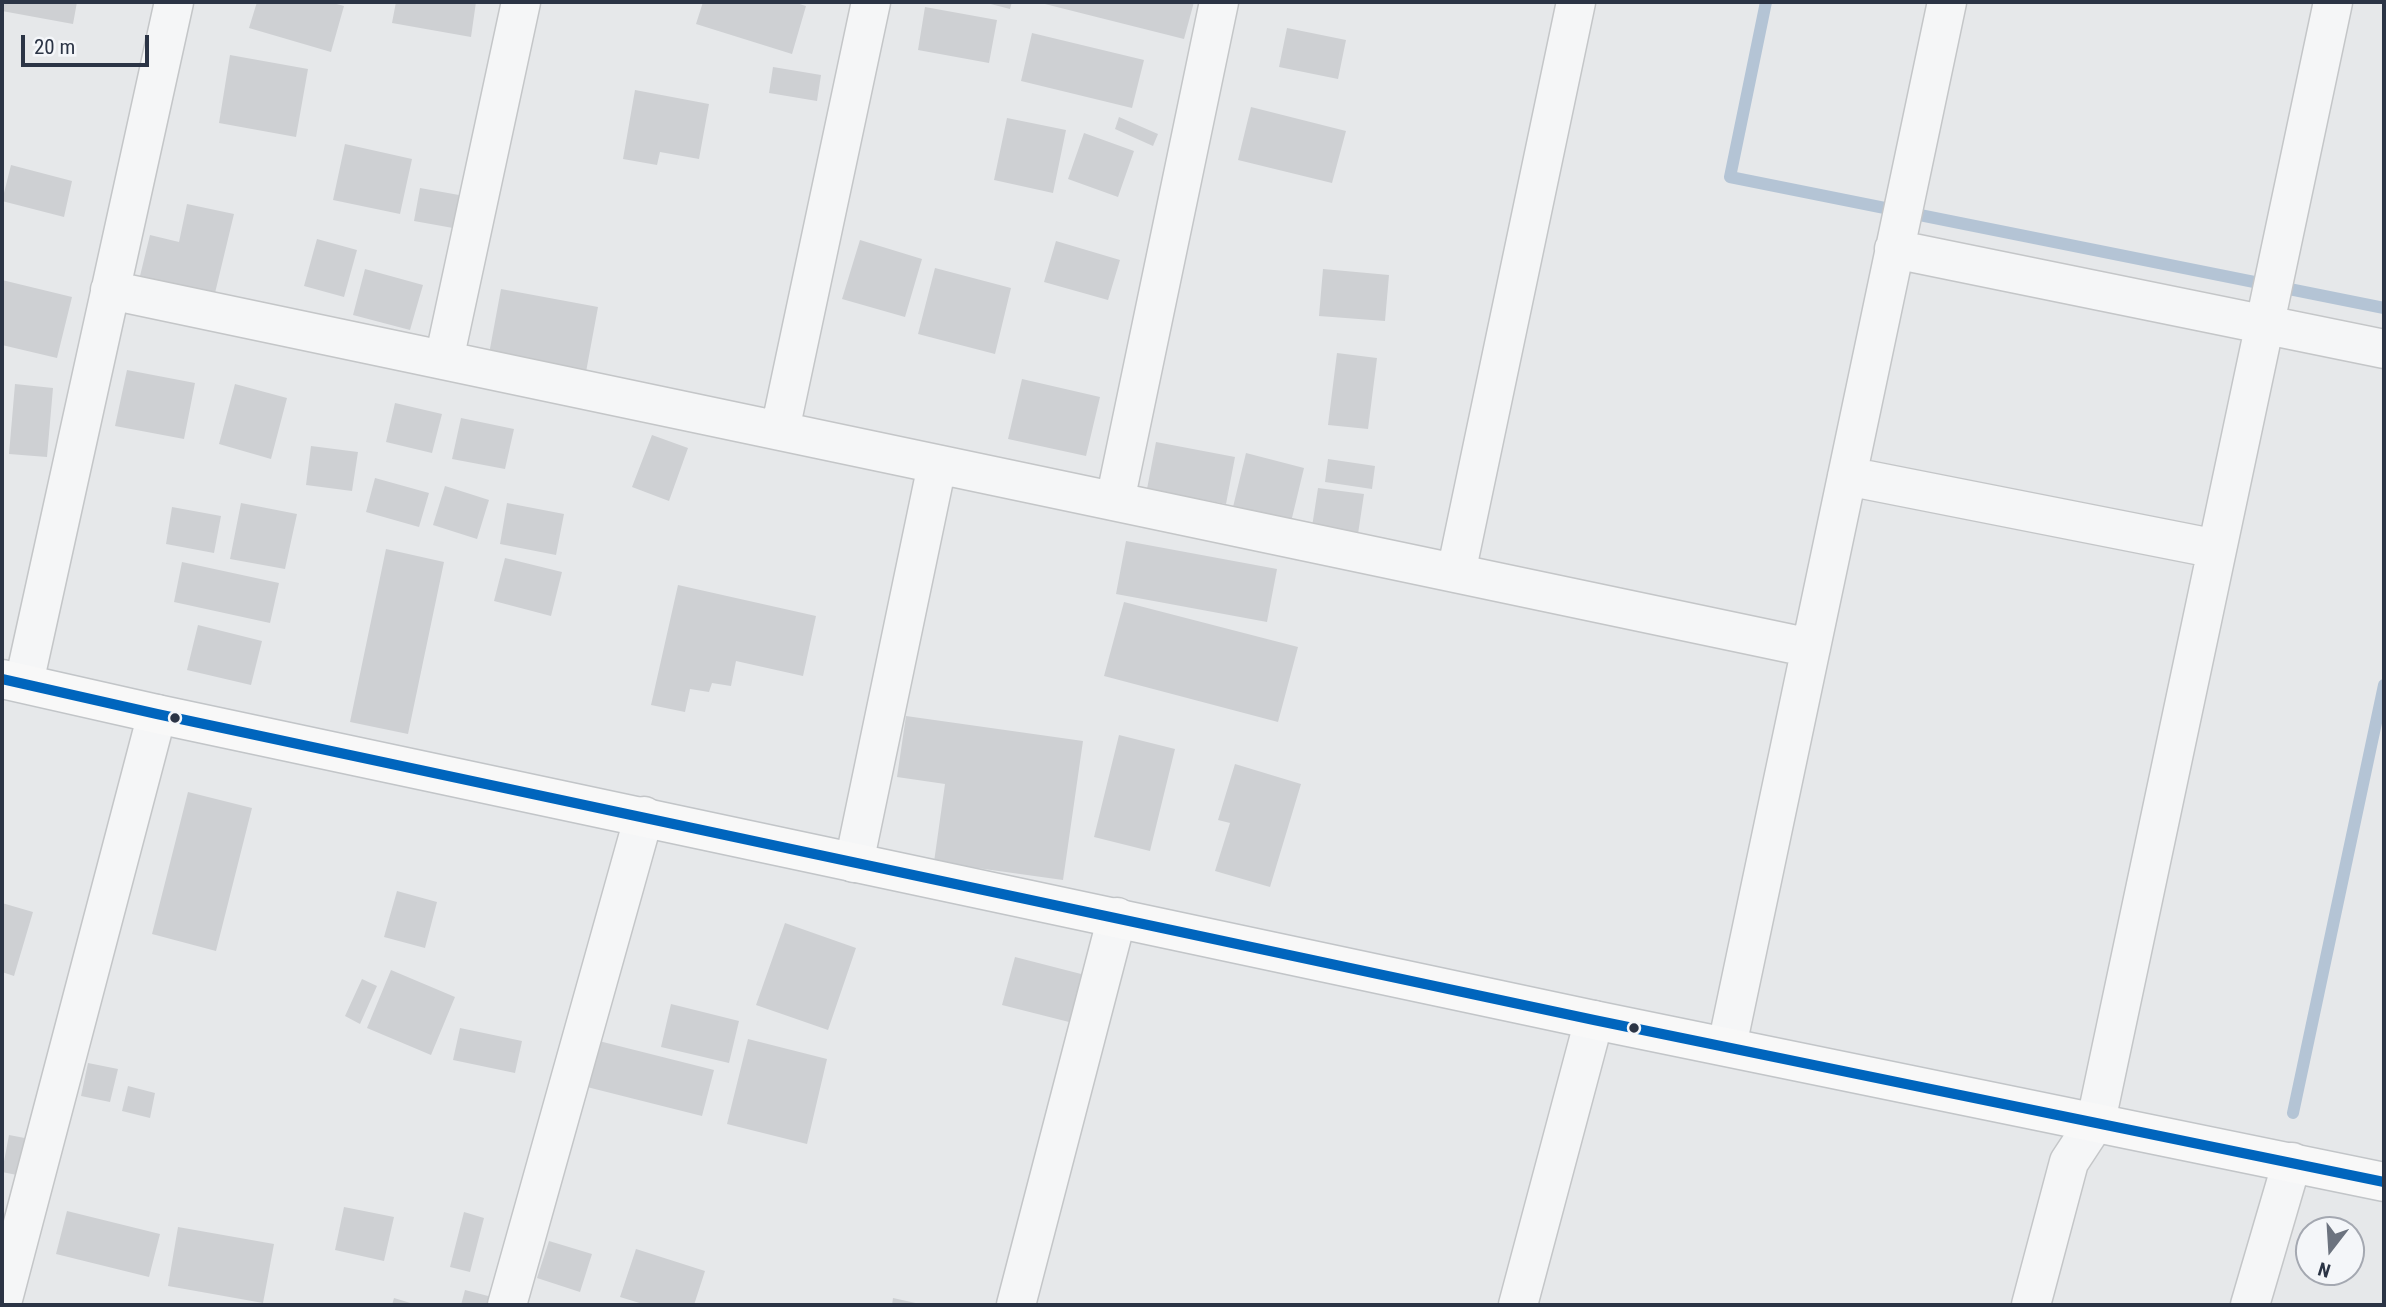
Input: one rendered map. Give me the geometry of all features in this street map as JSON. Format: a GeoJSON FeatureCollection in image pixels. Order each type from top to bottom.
{"type":"FeatureCollection","features":[{"type":"Feature","properties":{"kind":"main road"},"geometry":{"type":"LineString","coordinates":[[13,681],[1594,1020],[2384,1181]]}},
{"type":"Feature","properties":{"kind":"street"},"geometry":{"type":"LineString","coordinates":[[13,681],[110,290],[174,2]]}},
{"type":"Feature","properties":{"kind":"street"},"geometry":{"type":"LineString","coordinates":[[444,360],[521,2]]}},
{"type":"Feature","properties":{"kind":"street"},"geometry":{"type":"LineString","coordinates":[[780,430],[871,2]]}},
{"type":"Feature","properties":{"kind":"street"},"geometry":{"type":"LineString","coordinates":[[1115,501],[1219,2]]}},
{"type":"Feature","properties":{"kind":"street"},"geometry":{"type":"LineString","coordinates":[[1456,573],[1576,2]]}},
{"type":"Feature","properties":{"kind":"street"},"geometry":{"type":"LineString","coordinates":[[1727,1046],[1947,2]]}},
{"type":"Feature","properties":{"kind":"street"},"geometry":{"type":"LineString","coordinates":[[2031,1305],[2069,1162],[2096,1121],[2333,2]]}},
{"type":"Feature","properties":{"kind":"street"},"geometry":{"type":"LineString","coordinates":[[1895,249],[2384,349]]}},
{"type":"Feature","properties":{"kind":"street"},"geometry":{"type":"LineString","coordinates":[[110,290],[1811,648]]}},
{"type":"Feature","properties":{"kind":"street"},"geometry":{"type":"LineString","coordinates":[[854,863],[937,465]]}},
{"type":"Feature","properties":{"kind":"street"},"geometry":{"type":"LineString","coordinates":[[1847,476],[2217,549]]}},
{"type":"Feature","properties":{"kind":"street"},"geometry":{"type":"LineString","coordinates":[[2,1303],[157,714]]}},
{"type":"Feature","properties":{"kind":"street"},"geometry":{"type":"LineString","coordinates":[[507,1305],[644,816]]}},
{"type":"Feature","properties":{"kind":"street"},"geometry":{"type":"LineString","coordinates":[[1016,1305],[1117,917]]}},
{"type":"Feature","properties":{"kind":"street"},"geometry":{"type":"LineString","coordinates":[[1518,1305],[1594,1020]]}},
{"type":"Feature","properties":{"kind":"street"},"geometry":{"type":"LineString","coordinates":[[2250,1305],[2292,1162]]}},
{"type":"Feature","properties":{"kind":"building"},"geometry":{"type":"Polygon","coordinates":[[[2,2],[77,2],[73,24],[2,11],[2,2]]]}},
{"type":"Feature","properties":{"kind":"building"},"geometry":{"type":"Polygon","coordinates":[[[257,2],[329,2],[344,6],[331,52],[249,28],[257,2]]]}},
{"type":"Feature","properties":{"kind":"building"},"geometry":{"type":"Polygon","coordinates":[[[396,2],[476,2],[471,37],[392,23],[396,2]]]}},
{"type":"Feature","properties":{"kind":"building"},"geometry":{"type":"Polygon","coordinates":[[[703,2],[793,2],[806,6],[792,54],[696,24],[703,2]]]}},
{"type":"Feature","properties":{"kind":"building"},"geometry":{"type":"Polygon","coordinates":[[[983,2],[1012,2],[1010,9],[983,2]]]}},
{"type":"Feature","properties":{"kind":"building"},"geometry":{"type":"Polygon","coordinates":[[[1037,2],[1194,2],[1184,39],[1037,2]]]}},
{"type":"Feature","properties":{"kind":"building"},"geometry":{"type":"Polygon","coordinates":[[[925,7],[997,20],[989,63],[918,50],[925,7]]]}},
{"type":"Feature","properties":{"kind":"building"},"geometry":{"type":"Polygon","coordinates":[[[1287,28],[1346,40],[1338,79],[1279,67],[1287,28]]]}},
{"type":"Feature","properties":{"kind":"building"},"geometry":{"type":"Polygon","coordinates":[[[1032,33],[1144,60],[1132,108],[1021,81],[1032,33]]]}},
{"type":"Feature","properties":{"kind":"building"},"geometry":{"type":"Polygon","coordinates":[[[230,55],[308,69],[296,137],[219,123],[230,55]]]}},
{"type":"Feature","properties":{"kind":"building"},"geometry":{"type":"Polygon","coordinates":[[[773,67],[821,75],[817,101],[769,93],[773,67]]]}},
{"type":"Feature","properties":{"kind":"building"},"geometry":{"type":"Polygon","coordinates":[[[635,90],[709,104],[699,159],[660,152],[657,165],[623,159],[635,90]]]}},
{"type":"Feature","properties":{"kind":"building"},"geometry":{"type":"Polygon","coordinates":[[[1251,107],[1346,131],[1332,183],[1238,160],[1251,107]]]}},
{"type":"Feature","properties":{"kind":"building"},"geometry":{"type":"Polygon","coordinates":[[[1119,117],[1158,134],[1153,146],[1115,129],[1119,117]]]}},
{"type":"Feature","properties":{"kind":"building"},"geometry":{"type":"Polygon","coordinates":[[[1007,118],[1066,130],[1053,193],[994,180],[1007,118]]]}},
{"type":"Feature","properties":{"kind":"building"},"geometry":{"type":"Polygon","coordinates":[[[1084,133],[1134,151],[1118,197],[1068,179],[1084,133]]]}},
{"type":"Feature","properties":{"kind":"building"},"geometry":{"type":"Polygon","coordinates":[[[345,144],[412,159],[400,214],[333,200],[345,144]]]}},
{"type":"Feature","properties":{"kind":"building"},"geometry":{"type":"Polygon","coordinates":[[[11,165],[72,181],[64,217],[2,201],[11,165]]]}},
{"type":"Feature","properties":{"kind":"building"},"geometry":{"type":"Polygon","coordinates":[[[420,188],[459,195],[453,228],[414,221],[420,188]]]}},
{"type":"Feature","properties":{"kind":"building"},"geometry":{"type":"Polygon","coordinates":[[[187,204],[234,214],[215,293],[140,276],[150,235],[179,242],[187,204]]]}},
{"type":"Feature","properties":{"kind":"building"},"geometry":{"type":"Polygon","coordinates":[[[317,239],[357,250],[344,297],[304,286],[317,239]]]}},
{"type":"Feature","properties":{"kind":"building"},"geometry":{"type":"Polygon","coordinates":[[[860,240],[922,259],[905,317],[842,299],[860,240]]]}},
{"type":"Feature","properties":{"kind":"building"},"geometry":{"type":"Polygon","coordinates":[[[1056,241],[1120,260],[1108,300],[1044,282],[1056,241]]]}},
{"type":"Feature","properties":{"kind":"building"},"geometry":{"type":"Polygon","coordinates":[[[935,268],[1011,288],[995,354],[918,334],[935,268]]]}},
{"type":"Feature","properties":{"kind":"building"},"geometry":{"type":"Polygon","coordinates":[[[365,269],[423,285],[410,330],[353,315],[365,269]]]}},
{"type":"Feature","properties":{"kind":"building"},"geometry":{"type":"Polygon","coordinates":[[[1323,269],[1389,275],[1385,321],[1319,316],[1323,269]]]}},
{"type":"Feature","properties":{"kind":"building"},"geometry":{"type":"Polygon","coordinates":[[[2,280],[72,297],[57,358],[2,345],[2,280]]]}},
{"type":"Feature","properties":{"kind":"building"},"geometry":{"type":"Polygon","coordinates":[[[501,289],[598,307],[586,372],[489,354],[501,289]]]}},
{"type":"Feature","properties":{"kind":"building"},"geometry":{"type":"Polygon","coordinates":[[[1337,353],[1377,358],[1368,429],[1328,425],[1337,353]]]}},
{"type":"Feature","properties":{"kind":"building"},"geometry":{"type":"Polygon","coordinates":[[[127,370],[195,383],[184,439],[115,426],[127,370]]]}},
{"type":"Feature","properties":{"kind":"building"},"geometry":{"type":"Polygon","coordinates":[[[1022,379],[1100,397],[1086,456],[1008,439],[1022,379]]]}},
{"type":"Feature","properties":{"kind":"building"},"geometry":{"type":"Polygon","coordinates":[[[15,384],[53,388],[47,457],[9,454],[15,384]]]}},
{"type":"Feature","properties":{"kind":"building"},"geometry":{"type":"Polygon","coordinates":[[[235,384],[287,398],[271,459],[219,444],[235,384]]]}},
{"type":"Feature","properties":{"kind":"building"},"geometry":{"type":"Polygon","coordinates":[[[395,403],[442,414],[432,453],[386,442],[395,403]]]}},
{"type":"Feature","properties":{"kind":"building"},"geometry":{"type":"Polygon","coordinates":[[[461,418],[514,429],[505,469],[452,459],[461,418]]]}},
{"type":"Feature","properties":{"kind":"building"},"geometry":{"type":"Polygon","coordinates":[[[652,435],[688,448],[669,501],[632,487],[652,435]]]}},
{"type":"Feature","properties":{"kind":"building"},"geometry":{"type":"Polygon","coordinates":[[[1156,442],[1235,457],[1226,504],[1147,489],[1156,442]]]}},
{"type":"Feature","properties":{"kind":"building"},"geometry":{"type":"Polygon","coordinates":[[[311,446],[358,452],[352,491],[306,485],[311,446]]]}},
{"type":"Feature","properties":{"kind":"building"},"geometry":{"type":"Polygon","coordinates":[[[1246,453],[1304,468],[1291,522],[1233,507],[1246,453]]]}},
{"type":"Feature","properties":{"kind":"building"},"geometry":{"type":"Polygon","coordinates":[[[1328,459],[1375,466],[1372,489],[1325,482],[1328,459]]]}},
{"type":"Feature","properties":{"kind":"building"},"geometry":{"type":"Polygon","coordinates":[[[375,478],[429,493],[419,527],[366,512],[375,478]]]}},
{"type":"Feature","properties":{"kind":"building"},"geometry":{"type":"Polygon","coordinates":[[[445,486],[489,500],[477,539],[433,525],[445,486]]]}},
{"type":"Feature","properties":{"kind":"building"},"geometry":{"type":"Polygon","coordinates":[[[1318,488],[1364,494],[1358,534],[1312,527],[1318,488]]]}},
{"type":"Feature","properties":{"kind":"building"},"geometry":{"type":"Polygon","coordinates":[[[241,503],[297,514],[285,569],[230,559],[241,503]]]}},
{"type":"Feature","properties":{"kind":"building"},"geometry":{"type":"Polygon","coordinates":[[[507,503],[564,514],[556,555],[500,544],[507,503]]]}},
{"type":"Feature","properties":{"kind":"building"},"geometry":{"type":"Polygon","coordinates":[[[172,507],[221,516],[214,553],[166,544],[172,507]]]}},
{"type":"Feature","properties":{"kind":"building"},"geometry":{"type":"Polygon","coordinates":[[[1126,541],[1277,569],[1267,622],[1116,594],[1126,541]]]}},
{"type":"Feature","properties":{"kind":"building"},"geometry":{"type":"Polygon","coordinates":[[[386,549],[444,562],[408,734],[350,722],[386,549]]]}},
{"type":"Feature","properties":{"kind":"building"},"geometry":{"type":"Polygon","coordinates":[[[505,558],[562,572],[551,616],[494,601],[505,558]]]}},
{"type":"Feature","properties":{"kind":"building"},"geometry":{"type":"Polygon","coordinates":[[[182,562],[279,583],[270,623],[174,602],[182,562]]]}},
{"type":"Feature","properties":{"kind":"building"},"geometry":{"type":"Polygon","coordinates":[[[678,585],[816,616],[803,676],[736,661],[731,686],[712,683],[709,692],[690,689],[685,712],[651,705],[678,585]]]}},
{"type":"Feature","properties":{"kind":"building"},"geometry":{"type":"Polygon","coordinates":[[[1124,602],[1298,647],[1278,722],[1104,676],[1124,602]]]}},
{"type":"Feature","properties":{"kind":"building"},"geometry":{"type":"Polygon","coordinates":[[[198,625],[262,641],[251,685],[187,670],[198,625]]]}},
{"type":"Feature","properties":{"kind":"building"},"geometry":{"type":"Polygon","coordinates":[[[906,716],[1083,741],[1063,880],[934,862],[945,784],[897,777],[906,716]]]}},
{"type":"Feature","properties":{"kind":"building"},"geometry":{"type":"Polygon","coordinates":[[[1119,735],[1175,749],[1150,851],[1094,837],[1119,735]]]}},
{"type":"Feature","properties":{"kind":"building"},"geometry":{"type":"Polygon","coordinates":[[[1235,764],[1301,784],[1270,887],[1215,871],[1230,823],[1218,820],[1235,764]]]}},
{"type":"Feature","properties":{"kind":"building"},"geometry":{"type":"Polygon","coordinates":[[[188,792],[252,808],[216,951],[152,934],[188,792]]]}},
{"type":"Feature","properties":{"kind":"building"},"geometry":{"type":"Polygon","coordinates":[[[397,891],[437,902],[425,948],[384,937],[397,891]]]}},
{"type":"Feature","properties":{"kind":"building"},"geometry":{"type":"Polygon","coordinates":[[[2,903],[33,912],[14,976],[2,972],[2,903]]]}},
{"type":"Feature","properties":{"kind":"building"},"geometry":{"type":"Polygon","coordinates":[[[785,923],[856,948],[828,1030],[756,1005],[785,923]]]}},
{"type":"Feature","properties":{"kind":"building"},"geometry":{"type":"Polygon","coordinates":[[[1015,957],[1085,975],[1073,1023],[1002,1005],[1015,957]]]}},
{"type":"Feature","properties":{"kind":"building"},"geometry":{"type":"Polygon","coordinates":[[[391,970],[455,997],[431,1055],[367,1028],[391,970]]]}},
{"type":"Feature","properties":{"kind":"building"},"geometry":{"type":"Polygon","coordinates":[[[362,979],[377,986],[360,1024],[345,1016],[362,979]]]}},
{"type":"Feature","properties":{"kind":"building"},"geometry":{"type":"Polygon","coordinates":[[[671,1004],[739,1021],[729,1063],[661,1047],[671,1004]]]}},
{"type":"Feature","properties":{"kind":"building"},"geometry":{"type":"Polygon","coordinates":[[[460,1028],[522,1041],[515,1073],[453,1060],[460,1028]]]}},
{"type":"Feature","properties":{"kind":"building"},"geometry":{"type":"Polygon","coordinates":[[[748,1039],[827,1059],[807,1144],[727,1124],[748,1039]]]}},
{"type":"Feature","properties":{"kind":"building"},"geometry":{"type":"Polygon","coordinates":[[[595,1040],[714,1070],[702,1116],[583,1086],[595,1040]]]}},
{"type":"Feature","properties":{"kind":"building"},"geometry":{"type":"Polygon","coordinates":[[[88,1063],[118,1069],[110,1102],[81,1096],[88,1063]]]}},
{"type":"Feature","properties":{"kind":"building"},"geometry":{"type":"Polygon","coordinates":[[[128,1086],[155,1093],[150,1118],[122,1111],[128,1086]]]}},
{"type":"Feature","properties":{"kind":"building"},"geometry":{"type":"Polygon","coordinates":[[[9,1135],[30,1139],[22,1176],[2,1172],[9,1135]]]}},
{"type":"Feature","properties":{"kind":"building"},"geometry":{"type":"Polygon","coordinates":[[[344,1207],[394,1217],[384,1261],[335,1250],[344,1207]]]}},
{"type":"Feature","properties":{"kind":"building"},"geometry":{"type":"Polygon","coordinates":[[[67,1211],[160,1234],[149,1277],[56,1254],[67,1211]]]}},
{"type":"Feature","properties":{"kind":"building"},"geometry":{"type":"Polygon","coordinates":[[[464,1212],[484,1218],[470,1272],[450,1267],[464,1212]]]}},
{"type":"Feature","properties":{"kind":"building"},"geometry":{"type":"Polygon","coordinates":[[[178,1227],[274,1244],[263,1303],[168,1286],[178,1227]]]}},
{"type":"Feature","properties":{"kind":"building"},"geometry":{"type":"Polygon","coordinates":[[[549,1241],[592,1254],[580,1292],[537,1278],[549,1241]]]}},
{"type":"Feature","properties":{"kind":"building"},"geometry":{"type":"Polygon","coordinates":[[[636,1249],[705,1271],[694,1305],[646,1305],[620,1297],[636,1249]]]}},
{"type":"Feature","properties":{"kind":"building"},"geometry":{"type":"Polygon","coordinates":[[[465,1290],[492,1297],[490,1305],[461,1305],[465,1290]]]}},
{"type":"Feature","properties":{"kind":"building"},"geometry":{"type":"Polygon","coordinates":[[[394,1298],[417,1305],[392,1305],[394,1298]]]}},
{"type":"Feature","properties":{"kind":"building"},"geometry":{"type":"Polygon","coordinates":[[[893,1298],[920,1304],[920,1305],[892,1305],[893,1298]]]}},
{"type":"Feature","properties":{"kind":"waterway"},"geometry":{"type":"LineString","coordinates":[[1766,2],[1730,177],[2384,308]]}},
{"type":"Feature","properties":{"kind":"waterway"},"geometry":{"type":"LineString","coordinates":[[2293,1113],[2384,685]]}},
{"type":"Feature","properties":{"kind":"transit line"},"geometry":{"type":"LineString","coordinates":[[2,679],[1594,1020],[2384,1182]]}}]}
